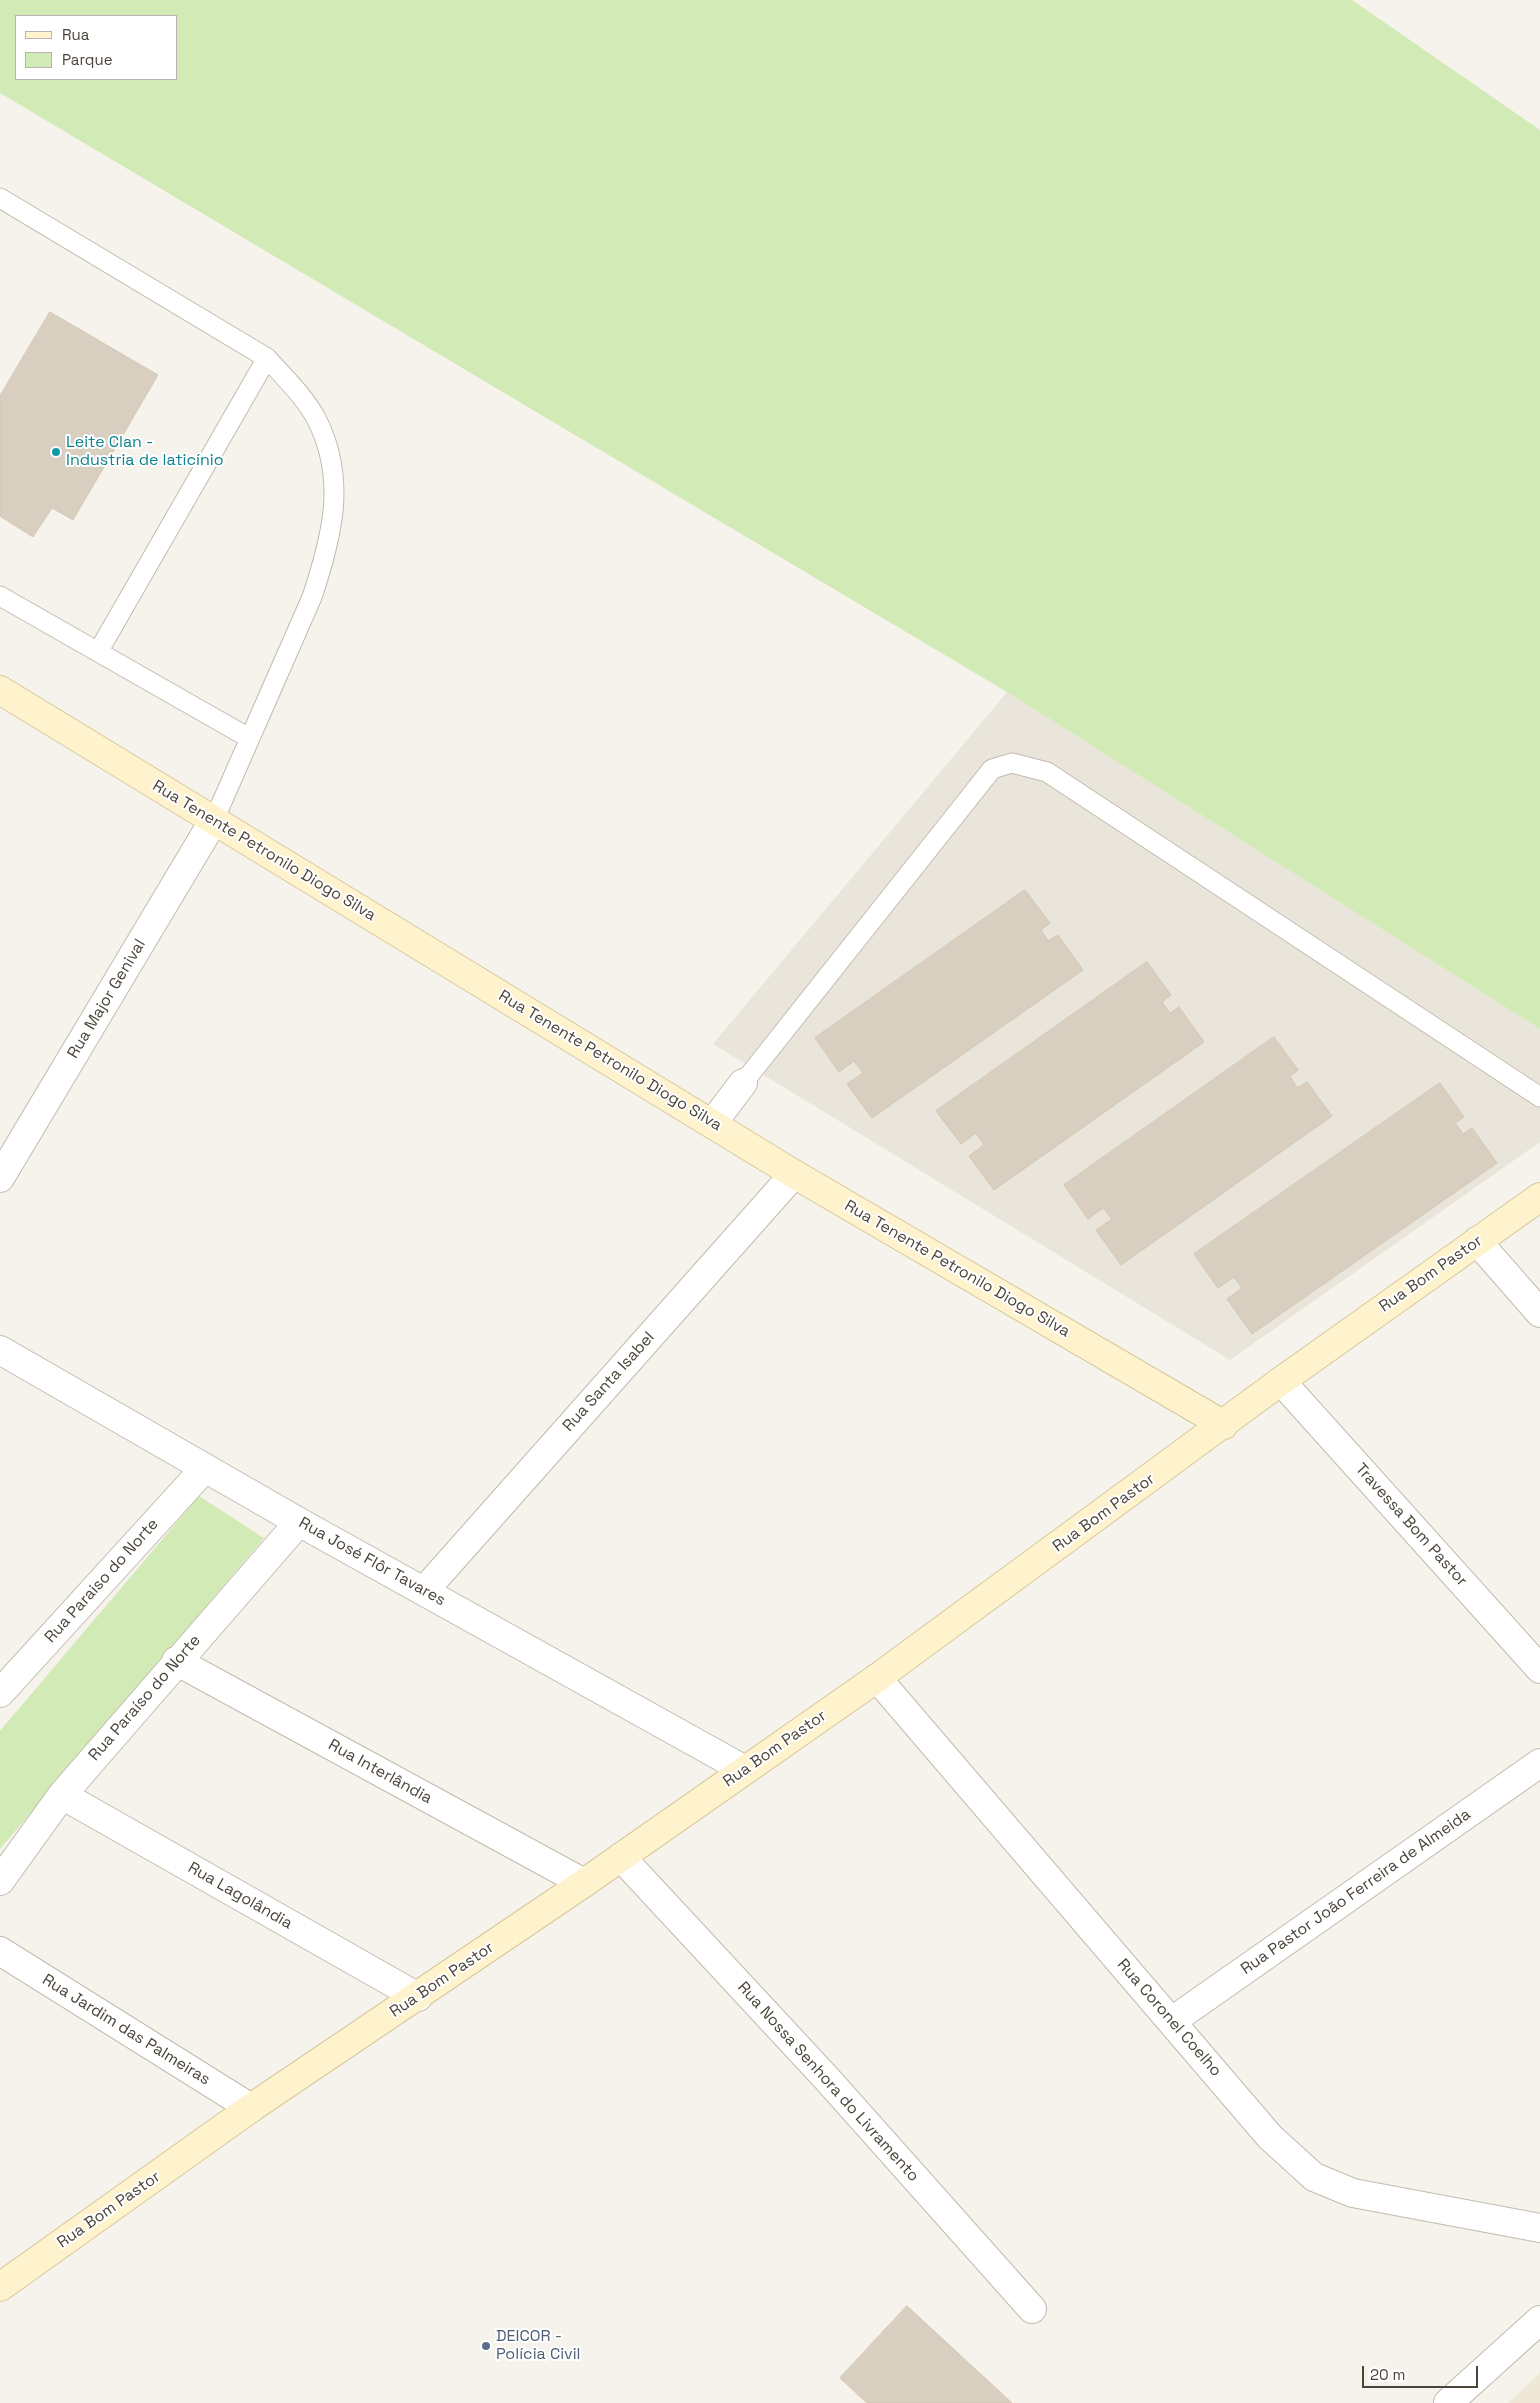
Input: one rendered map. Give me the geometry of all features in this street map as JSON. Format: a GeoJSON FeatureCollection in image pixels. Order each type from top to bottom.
{"type":"FeatureCollection","features":[{"type":"Feature","properties":{"kind":"main road","name":"Rua Tenente Petronilo Diogo Silva"},"geometry":{"type":"LineString","coordinates":[[0,690],[794,1174],[1224,1425]]}},
{"type":"Feature","properties":{"kind":"main road","name":"Rua Bom Pastor"},"geometry":{"type":"LineString","coordinates":[[0,2287],[251,2108],[418,1997],[584,1883],[877,1678],[1224,1425],[1281,1381],[1540,1197]]}},
{"type":"Feature","properties":{"kind":"street","name":"Rua Major Genival"},"geometry":{"type":"LineString","coordinates":[[0,1178],[214,820]]}},
{"type":"Feature","properties":{"kind":"street"},"geometry":{"type":"LineString","coordinates":[[712,1124],[743,1083]]}},
{"type":"Feature","properties":{"kind":"street","name":"Rua Santa Isabel"},"geometry":{"type":"LineString","coordinates":[[424,1590],[794,1174]]}},
{"type":"Feature","properties":{"kind":"street"},"geometry":{"type":"LineString","coordinates":[[1478,1241],[1540,1313]]}},
{"type":"Feature","properties":{"kind":"street","name":"Rua José Flôr Tavares"},"geometry":{"type":"LineString","coordinates":[[0,1350],[299,1522],[745,1770]]}},
{"type":"Feature","properties":{"kind":"street","name":"Travessa Bom Pastor"},"geometry":{"type":"LineString","coordinates":[[1281,1381],[1540,1669]]}},
{"type":"Feature","properties":{"kind":"street","name":"Rua Paraiso do Norte"},"geometry":{"type":"LineString","coordinates":[[0,1693],[205,1468]]}},
{"type":"Feature","properties":{"kind":"street","name":"Rua Paraíso do Norte"},"geometry":{"type":"LineString","coordinates":[[0,1881],[62,1795],[176,1661],[299,1522]]}},
{"type":"Feature","properties":{"kind":"street","name":"Rua Interlândia"},"geometry":{"type":"LineString","coordinates":[[176,1661],[584,1883]]}},
{"type":"Feature","properties":{"kind":"street","name":"Rua Coronel Coelho"},"geometry":{"type":"LineString","coordinates":[[877,1678],[1270,2137],[1314,2177],[1353,2193],[1540,2228]]}},
{"type":"Feature","properties":{"kind":"street","name":"Rua Pastor João Ferreira de Almeida"},"geometry":{"type":"LineString","coordinates":[[1172,2021],[1540,1763]]}},
{"type":"Feature","properties":{"kind":"street","name":"Rua Lagolândia"},"geometry":{"type":"LineString","coordinates":[[62,1795],[418,1997]]}},
{"type":"Feature","properties":{"kind":"street","name":"Rua Nossa Senhora do Livramento"},"geometry":{"type":"LineString","coordinates":[[622,1856],[828,2080],[1032,2309]]}},
{"type":"Feature","properties":{"kind":"street","name":"Rua Jardim das Palmeiras"},"geometry":{"type":"LineString","coordinates":[[0,1951],[251,2108]]}},
{"type":"Feature","properties":{"kind":"street"},"geometry":{"type":"LineString","coordinates":[[1448,2403],[1540,2320]]}},
{"type":"Feature","properties":{"kind":"lane"},"geometry":{"type":"LineString","coordinates":[[0,198],[267,358],[294,388],[316,419],[331,454],[335,491],[332,530],[312,597],[214,820]]}},
{"type":"Feature","properties":{"kind":"lane"},"geometry":{"type":"LineString","coordinates":[[98,652],[267,358]]}},
{"type":"Feature","properties":{"kind":"lane"},"geometry":{"type":"LineString","coordinates":[[0,596],[249,738]]}},
{"type":"Feature","properties":{"kind":"lane"},"geometry":{"type":"LineString","coordinates":[[743,1083],[992,769],[1012,763],[1046,772],[1540,1097]]}},
{"type":"Feature","properties":{"kind":"shaded area"},"geometry":{"type":"Polygon","coordinates":[[[1007,692],[1540,1029],[1540,1142],[1230,1360],[713,1044],[1007,692]]]}},
{"type":"Feature","properties":{"kind":"shaded area"},"geometry":{"type":"Polygon","coordinates":[[[1540,2373],[1540,2403],[1508,2403],[1540,2373]]]}},
{"type":"Feature","properties":{"kind":"green space"},"geometry":{"type":"Polygon","coordinates":[[[0,0],[1352,0],[1540,130],[1540,1029],[1007,692],[0,93],[0,0]]]}},
{"type":"Feature","properties":{"kind":"green space"},"geometry":{"type":"Polygon","coordinates":[[[199,1496],[264,1538],[0,1849],[0,1731],[199,1496]]]}},
{"type":"Feature","properties":{"kind":"building","name":"Leite Clan - Industria de laticínio"},"geometry":{"type":"Polygon","coordinates":[[[50,312],[158,375],[73,520],[52,508],[33,537],[0,516],[0,396],[50,312]]]}},
{"type":"Feature","properties":{"kind":"building"},"geometry":{"type":"Polygon","coordinates":[[[1025,890],[1050,923],[1041,930],[1048,941],[1058,935],[1083,970],[872,1118],[847,1084],[863,1073],[854,1061],[839,1072],[815,1038],[1025,890]]]}},
{"type":"Feature","properties":{"kind":"building"},"geometry":{"type":"Polygon","coordinates":[[[1147,962],[1171,995],[1162,1002],[1170,1013],[1179,1007],[1204,1042],[994,1190],[969,1156],[984,1145],[976,1133],[961,1144],[936,1111],[1147,962]]]}},
{"type":"Feature","properties":{"kind":"building"},"geometry":{"type":"Polygon","coordinates":[[[1274,1037],[1298,1070],[1290,1076],[1297,1088],[1307,1082],[1332,1116],[1121,1265],[1096,1230],[1112,1219],[1103,1208],[1088,1219],[1064,1185],[1274,1037]]]}},
{"type":"Feature","properties":{"kind":"building"},"geometry":{"type":"Polygon","coordinates":[[[1440,1083],[1464,1117],[1455,1123],[1463,1134],[1472,1128],[1497,1163],[1252,1334],[1227,1299],[1242,1288],[1234,1277],[1218,1288],[1194,1254],[1440,1083]]]}},
{"type":"Feature","properties":{"kind":"building"},"geometry":{"type":"Polygon","coordinates":[[[907,2306],[1012,2403],[867,2403],[840,2378],[907,2306]]]}},
{"type":"Feature","properties":{"kind":"place","name":"Leite Clan - Industria de laticínio"},"geometry":{"type":"Point","coordinates":[56,452]}},
{"type":"Feature","properties":{"kind":"place","name":"DEICOR - Polícia Civil"},"geometry":{"type":"Point","coordinates":[486,2346]}}]}
